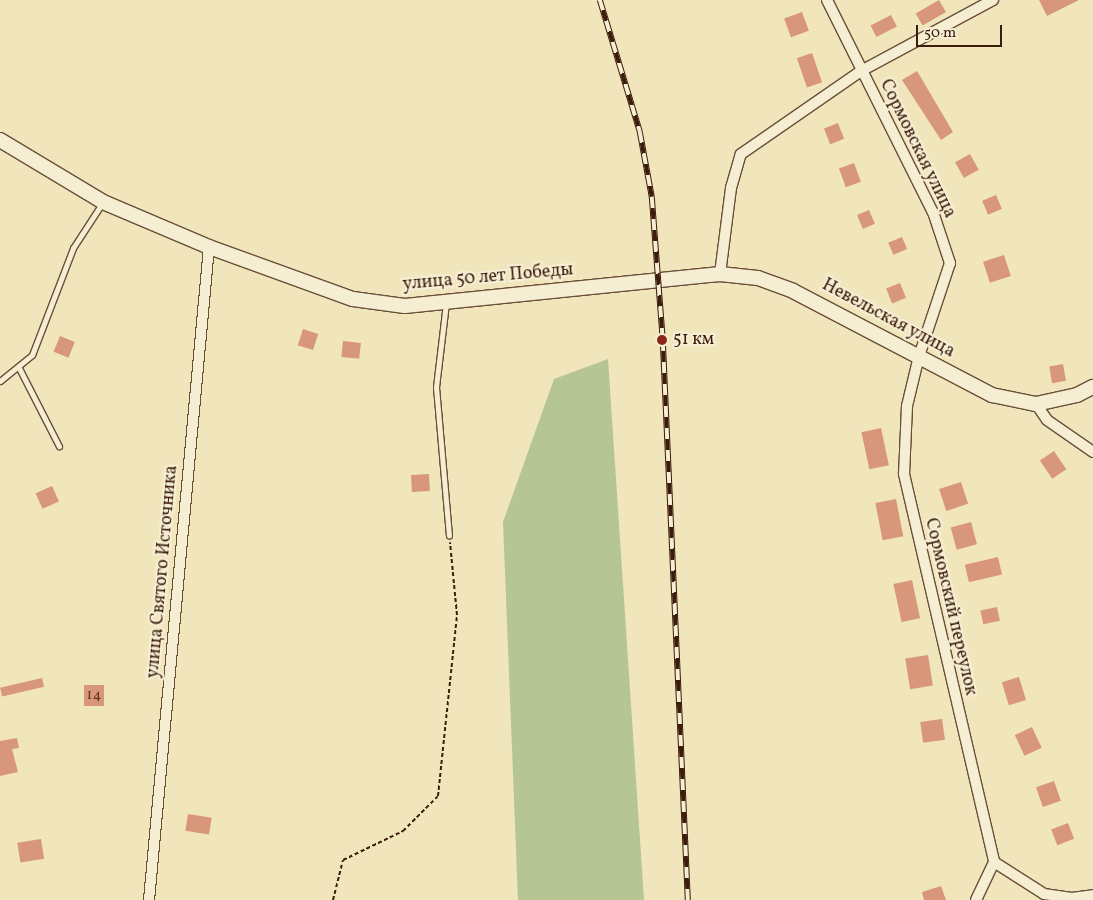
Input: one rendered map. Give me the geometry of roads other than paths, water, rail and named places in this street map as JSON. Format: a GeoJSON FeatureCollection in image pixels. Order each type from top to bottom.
{"type":"FeatureCollection","features":[{"type":"Feature","properties":{"kind":"street","name":"Сормовская улица"},"geometry":{"type":"LineString","coordinates":[[827,0],[934,215],[950,263],[919,356]]}},
{"type":"Feature","properties":{"kind":"street"},"geometry":{"type":"LineString","coordinates":[[861,71],[993,0]]}},
{"type":"Feature","properties":{"kind":"street","name":"Сормовская улица"},"geometry":{"type":"LineString","coordinates":[[720,274],[731,188],[741,154],[861,71]]}},
{"type":"Feature","properties":{"kind":"street","name":"улица 50 лет Победы"},"geometry":{"type":"LineString","coordinates":[[0,140],[104,202],[209,247],[353,299],[405,306],[660,281]]}},
{"type":"Feature","properties":{"kind":"street","name":"улица Святого Источника"},"geometry":{"type":"LineString","coordinates":[[149,900],[209,247]]}},
{"type":"Feature","properties":{"kind":"street","name":"Невельская улица"},"geometry":{"type":"LineString","coordinates":[[660,281],[720,274],[758,278],[793,291],[992,395],[1036,404],[1077,395],[1093,386]]}},
{"type":"Feature","properties":{"kind":"street","name":"Сормовский переулок"},"geometry":{"type":"LineString","coordinates":[[919,356],[908,406],[904,474],[994,862]]}},
{"type":"Feature","properties":{"kind":"street"},"geometry":{"type":"LineString","coordinates":[[1036,404],[1047,420],[1093,452]]}},
{"type":"Feature","properties":{"kind":"street"},"geometry":{"type":"LineString","coordinates":[[977,899],[994,862],[1044,894],[1072,899],[1093,895]]}},
{"type":"Feature","properties":{"kind":"lane"},"geometry":{"type":"LineString","coordinates":[[0,380],[19,368],[32,355],[73,248],[104,202]]}},
{"type":"Feature","properties":{"kind":"lane"},"geometry":{"type":"LineString","coordinates":[[446,303],[436,387],[450,534]]}},
{"type":"Feature","properties":{"kind":"lane"},"geometry":{"type":"LineString","coordinates":[[19,368],[59,446]]}},
{"type":"Feature","properties":{"kind":"railway"},"geometry":{"type":"LineString","coordinates":[[600,0],[640,132],[652,197],[663,340],[688,900]]}},
{"type":"Feature","properties":{"kind":"place","name":"51 км"},"geometry":{"type":"Point","coordinates":[662,340]}}]}
